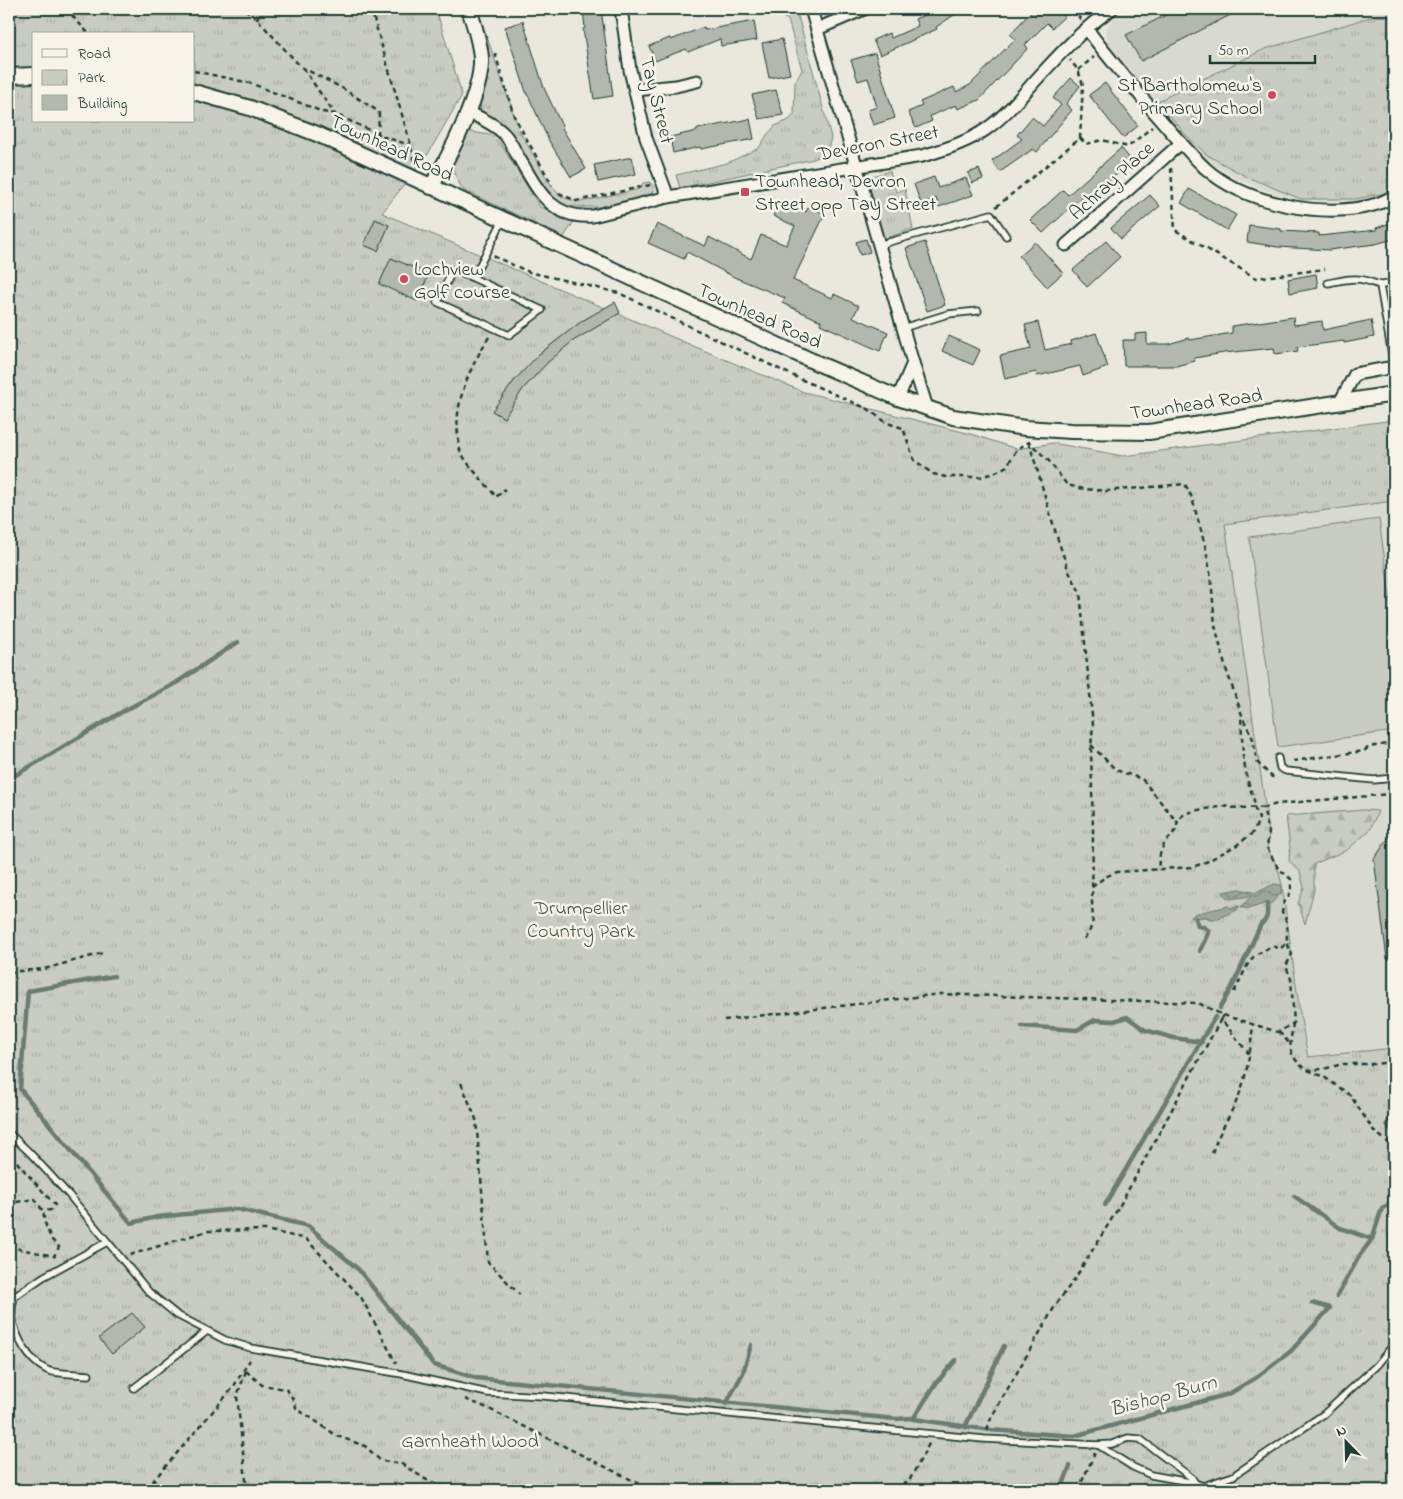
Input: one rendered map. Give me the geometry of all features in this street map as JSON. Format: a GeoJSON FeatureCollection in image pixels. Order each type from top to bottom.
{"type":"FeatureCollection","features":[{"type":"Feature","properties":{"kind":"street"},"geometry":{"type":"LineString","coordinates":[[432,187],[468,112],[480,78],[481,59],[469,9]]}},
{"type":"Feature","properties":{"kind":"street","name":"Tay Street"},"geometry":{"type":"LineString","coordinates":[[620,9],[646,138],[668,197]]}},
{"type":"Feature","properties":{"kind":"street"},"geometry":{"type":"LineString","coordinates":[[811,9],[878,245],[927,408]]}},
{"type":"Feature","properties":{"kind":"street"},"geometry":{"type":"LineString","coordinates":[[816,29],[864,9]]}},
{"type":"Feature","properties":{"kind":"street","name":"Deveron Street"},"geometry":{"type":"LineString","coordinates":[[468,112],[505,134],[536,188],[548,202],[566,214],[582,217],[593,216],[668,197],[922,156],[945,150],[972,138],[1006,114],[1062,51],[1112,9]]}},
{"type":"Feature","properties":{"kind":"street"},"geometry":{"type":"LineString","coordinates":[[1087,29],[1102,50],[1181,143],[1206,169],[1228,183],[1252,195],[1289,207],[1324,211],[1351,209],[1377,204],[1394,196]]}},
{"type":"Feature","properties":{"kind":"street"},"geometry":{"type":"LineString","coordinates":[[9,76],[32,75]]}},
{"type":"Feature","properties":{"kind":"street"},"geometry":{"type":"LineString","coordinates":[[635,90],[676,86],[697,81]]}},
{"type":"Feature","properties":{"kind":"street","name":"Townhead Road"},"geometry":{"type":"LineString","coordinates":[[195,92],[250,108],[318,134],[799,355],[898,398],[953,417],[1025,428],[1071,431],[1149,432],[1394,394]]}},
{"type":"Feature","properties":{"kind":"street","name":"Achray Place"},"geometry":{"type":"LineString","coordinates":[[1066,245],[1181,143]]}},
{"type":"Feature","properties":{"kind":"street"},"geometry":{"type":"LineString","coordinates":[[898,398],[913,363]]}},
{"type":"Feature","properties":{"kind":"street"},"geometry":{"type":"LineString","coordinates":[[1340,402],[1355,374],[1394,367]]}},
{"type":"Feature","properties":{"kind":"lane"},"geometry":{"type":"LineString","coordinates":[[878,245],[991,214],[1006,236]]}},
{"type":"Feature","properties":{"kind":"lane"},"geometry":{"type":"LineString","coordinates":[[473,278],[503,220]]}},
{"type":"Feature","properties":{"kind":"lane"},"geometry":{"type":"LineString","coordinates":[[453,270],[473,278],[542,310],[509,335],[437,302],[453,270]]}},
{"type":"Feature","properties":{"kind":"lane"},"geometry":{"type":"LineString","coordinates":[[1328,283],[1352,280],[1364,280],[1380,286],[1394,283]]}},
{"type":"Feature","properties":{"kind":"lane"},"geometry":{"type":"LineString","coordinates":[[1380,286],[1394,367]]}},
{"type":"Feature","properties":{"kind":"lane"},"geometry":{"type":"LineString","coordinates":[[903,328],[948,314],[978,311]]}},
{"type":"Feature","properties":{"kind":"lane"},"geometry":{"type":"LineString","coordinates":[[1278,758],[1280,768],[1286,771],[1374,780],[1394,778]]}},
{"type":"Feature","properties":{"kind":"lane"},"geometry":{"type":"LineString","coordinates":[[9,1133],[69,1195],[149,1292],[177,1315],[225,1340],[251,1348],[402,1374],[488,1394],[544,1396],[984,1439],[1098,1445],[1112,1444],[1128,1438],[1140,1439],[1192,1478],[1195,1483]]}},
{"type":"Feature","properties":{"kind":"lane"},"geometry":{"type":"LineString","coordinates":[[89,1375],[48,1371],[34,1359],[21,1343],[16,1331],[12,1314],[12,1298],[43,1277],[107,1242]]}},
{"type":"Feature","properties":{"kind":"lane"},"geometry":{"type":"LineString","coordinates":[[134,1388],[207,1331]]}},
{"type":"Feature","properties":{"kind":"lane"},"geometry":{"type":"LineString","coordinates":[[1098,1445],[1133,1467],[1151,1475],[1203,1486],[1234,1476],[1324,1414],[1377,1365],[1394,1344]]}},
{"type":"Feature","properties":{"kind":"path"},"geometry":{"type":"LineString","coordinates":[[66,9],[87,32]]}},
{"type":"Feature","properties":{"kind":"path"},"geometry":{"type":"LineString","coordinates":[[245,9],[257,19],[283,49],[302,67],[335,114]]}},
{"type":"Feature","properties":{"kind":"path"},"geometry":{"type":"LineString","coordinates":[[257,19],[261,9]]}},
{"type":"Feature","properties":{"kind":"path"},"geometry":{"type":"LineString","coordinates":[[370,9],[410,146],[418,181]]}},
{"type":"Feature","properties":{"kind":"path"},"geometry":{"type":"LineString","coordinates":[[493,44],[514,116],[556,192],[576,201],[663,182]]}},
{"type":"Feature","properties":{"kind":"path"},"geometry":{"type":"LineString","coordinates":[[1078,70],[1102,50]]}},
{"type":"Feature","properties":{"kind":"path"},"geometry":{"type":"LineString","coordinates":[[991,214],[997,206],[1080,138],[1084,86],[1078,70],[1062,51]]}},
{"type":"Feature","properties":{"kind":"path"},"geometry":{"type":"LineString","coordinates":[[302,67],[342,88],[379,112],[378,134]]}},
{"type":"Feature","properties":{"kind":"path"},"geometry":{"type":"LineString","coordinates":[[195,71],[250,83],[323,112],[335,114],[378,134],[410,146]]}},
{"type":"Feature","properties":{"kind":"path"},"geometry":{"type":"LineString","coordinates":[[1080,138],[1086,144],[1102,140],[1128,147],[1160,119]]}},
{"type":"Feature","properties":{"kind":"path"},"geometry":{"type":"LineString","coordinates":[[1171,151],[1175,230],[1256,278],[1324,269]]}},
{"type":"Feature","properties":{"kind":"path"},"geometry":{"type":"LineString","coordinates":[[487,253],[528,272],[619,293],[798,378],[868,408],[887,423],[903,428],[914,460],[932,474],[959,478],[980,477],[994,473],[1007,466],[1017,449],[1029,442]]}},
{"type":"Feature","properties":{"kind":"path"},"geometry":{"type":"LineString","coordinates":[[494,329],[479,353],[460,397],[456,419],[460,450],[468,462],[496,497],[505,489]]}},
{"type":"Feature","properties":{"kind":"path"},"geometry":{"type":"LineString","coordinates":[[1025,428],[1056,537],[1069,572],[1080,592],[1093,725],[1091,745],[1093,920],[1090,930],[1083,940]]}},
{"type":"Feature","properties":{"kind":"path"},"geometry":{"type":"LineString","coordinates":[[1029,442],[1049,460],[1068,484],[1084,489],[1106,491],[1185,484],[1192,498],[1206,549],[1211,578],[1215,625],[1225,666],[1241,712],[1253,739],[1257,762],[1272,776],[1286,771]]}},
{"type":"Feature","properties":{"kind":"path"},"geometry":{"type":"LineString","coordinates":[[1092,887],[1104,877],[1117,872],[1193,867],[1237,845],[1254,832],[1260,818],[1254,807],[1254,800],[1247,779],[1243,756],[1241,712]]}},
{"type":"Feature","properties":{"kind":"path"},"geometry":{"type":"LineString","coordinates":[[1278,758],[1287,757],[1289,761],[1364,751],[1369,747],[1394,743]]}},
{"type":"Feature","properties":{"kind":"path"},"geometry":{"type":"LineString","coordinates":[[1091,745],[1116,770],[1142,779],[1178,822]]}},
{"type":"Feature","properties":{"kind":"path"},"geometry":{"type":"LineString","coordinates":[[1158,870],[1163,844],[1176,830],[1182,816],[1194,811],[1224,806],[1228,808],[1263,808],[1278,804],[1392,794],[1394,789]]}},
{"type":"Feature","properties":{"kind":"path"},"geometry":{"type":"LineString","coordinates":[[1263,808],[1269,832],[1267,848],[1278,868],[1291,879],[1291,892],[1284,903],[1282,912],[1288,930],[1287,943],[1292,954],[1286,966],[1291,979],[1293,1024],[1290,1045],[1294,1060],[1306,1070],[1324,1077],[1350,1096],[1374,1130],[1394,1148]]}},
{"type":"Feature","properties":{"kind":"path"},"geometry":{"type":"LineString","coordinates":[[1234,992],[1249,962],[1255,955],[1274,946],[1280,949],[1287,943]]}},
{"type":"Feature","properties":{"kind":"path"},"geometry":{"type":"LineString","coordinates":[[9,972],[44,969],[103,953]]}},
{"type":"Feature","properties":{"kind":"path"},"geometry":{"type":"LineString","coordinates":[[724,1020],[940,994],[1198,1003],[1223,1015],[1266,1030],[1278,1032],[1293,1024]]}},
{"type":"Feature","properties":{"kind":"path"},"geometry":{"type":"LineString","coordinates":[[988,1425],[1044,1326],[1119,1207],[1223,1015]]}},
{"type":"Feature","properties":{"kind":"path"},"geometry":{"type":"LineString","coordinates":[[1221,1019],[1249,1054]]}},
{"type":"Feature","properties":{"kind":"path"},"geometry":{"type":"LineString","coordinates":[[1212,1154],[1217,1137],[1241,1091],[1253,1024]]}},
{"type":"Feature","properties":{"kind":"path"},"geometry":{"type":"LineString","coordinates":[[1278,1032],[1290,1045]]}},
{"type":"Feature","properties":{"kind":"path"},"geometry":{"type":"LineString","coordinates":[[1306,1070],[1323,1069],[1343,1064],[1394,1062]]}},
{"type":"Feature","properties":{"kind":"path"},"geometry":{"type":"LineString","coordinates":[[461,1083],[476,1119],[488,1262],[520,1294]]}},
{"type":"Feature","properties":{"kind":"path"},"geometry":{"type":"LineString","coordinates":[[9,1158],[14,1159],[55,1205],[51,1210],[43,1211]]}},
{"type":"Feature","properties":{"kind":"path"},"geometry":{"type":"LineString","coordinates":[[9,1197],[16,1202],[35,1200],[43,1211],[51,1239],[59,1247],[54,1256]]}},
{"type":"Feature","properties":{"kind":"path"},"geometry":{"type":"LineString","coordinates":[[120,1258],[207,1231],[266,1230],[306,1239],[361,1297],[402,1374]]}},
{"type":"Feature","properties":{"kind":"path"},"geometry":{"type":"LineString","coordinates":[[9,1246],[54,1256],[70,1263]]}},
{"type":"Feature","properties":{"kind":"path"},"geometry":{"type":"LineString","coordinates":[[247,1490],[237,1396],[250,1360],[251,1348]]}},
{"type":"Feature","properties":{"kind":"path"},"geometry":{"type":"LineString","coordinates":[[148,1490],[232,1389],[250,1360]]}},
{"type":"Feature","properties":{"kind":"path"},"geometry":{"type":"LineString","coordinates":[[246,1371],[262,1385],[287,1390],[297,1410],[337,1436],[365,1446],[382,1461],[400,1463],[425,1479],[452,1490]]}},
{"type":"Feature","properties":{"kind":"path"},"geometry":{"type":"LineString","coordinates":[[457,1396],[485,1407],[652,1490]]}},
{"type":"Feature","properties":{"kind":"path"},"geometry":{"type":"LineString","coordinates":[[895,1490],[909,1481],[934,1433]]}},
{"type":"Feature","properties":{"kind":"path"},"geometry":{"type":"LineString","coordinates":[[1078,1490],[1098,1445]]}},
{"type":"Feature","properties":{"kind":"shaded area","name":"St Bartholomew's Primary School"},"geometry":{"type":"Polygon","coordinates":[[[1131,9],[1394,9],[1394,190],[1355,201],[1302,201],[1267,191],[1236,179],[1213,164],[1187,140],[1111,50],[1107,42],[1106,29],[1112,19],[1131,9]]]}},
{"type":"Feature","properties":{"kind":"shaded area"},"geometry":{"type":"Polygon","coordinates":[[[1394,501],[1394,1050],[1308,1057],[1282,885],[1267,848],[1269,832],[1225,523],[1394,501]]]}},
{"type":"Feature","properties":{"kind":"green space","name":"Drumpellier Country Park"},"geometry":{"type":"Polygon","coordinates":[[[9,9],[436,9],[462,95],[428,154],[382,213],[804,392],[971,434],[1017,449],[1053,443],[1123,456],[1394,420],[1394,501],[1225,524],[1269,832],[1267,848],[1278,868],[1282,885],[1308,1057],[1394,1048],[1394,1490],[9,1490],[9,9]]]}},
{"type":"Feature","properties":{"kind":"green space"},"geometry":{"type":"Polygon","coordinates":[[[769,9],[796,9],[831,137],[828,148],[814,159],[680,188],[676,175],[727,163],[759,148],[775,126],[789,120],[794,114],[795,82],[802,70],[788,20],[769,9]]]}},
{"type":"Feature","properties":{"kind":"green space","name":"St Bartholomew's Primary School"},"geometry":{"type":"Polygon","coordinates":[[[1374,16],[1394,17],[1394,188],[1385,193],[1356,199],[1301,199],[1247,177],[1207,155],[1185,134],[1158,101],[1265,49],[1374,16]]]}},
{"type":"Feature","properties":{"kind":"green space"},"geometry":{"type":"Polygon","coordinates":[[[480,17],[520,132],[549,182],[559,195],[571,200],[585,201],[639,189],[643,183],[650,182],[655,189],[650,196],[602,207],[572,207],[560,204],[550,197],[539,183],[511,133],[481,112],[480,102],[485,79],[475,20],[480,17]]]}},
{"type":"Feature","properties":{"kind":"green space"},"geometry":{"type":"Polygon","coordinates":[[[466,131],[490,135],[500,143],[540,207],[575,220],[564,237],[463,190],[454,173],[453,160],[466,131]]]}},
{"type":"Feature","properties":{"kind":"green space"},"geometry":{"type":"Polygon","coordinates":[[[890,171],[896,192],[905,189],[913,229],[883,239],[868,191],[873,176],[890,171]]]}},
{"type":"Feature","properties":{"kind":"green space"},"geometry":{"type":"Polygon","coordinates":[[[1379,519],[1394,626],[1394,731],[1278,747],[1249,537],[1379,519]]]}},
{"type":"Feature","properties":{"kind":"green space"},"geometry":{"type":"Polygon","coordinates":[[[1364,810],[1378,811],[1370,830],[1347,850],[1314,864],[1314,890],[1305,924],[1298,903],[1304,888],[1300,871],[1289,861],[1290,847],[1286,816],[1364,810]]]}},
{"type":"Feature","properties":{"kind":"water"},"geometry":{"type":"Polygon","coordinates":[[[1274,884],[1282,885],[1281,893],[1267,908],[1267,903],[1248,909],[1241,907],[1251,896],[1230,899],[1223,892],[1239,889],[1256,893],[1274,884]]]}},
{"type":"Feature","properties":{"kind":"water"},"geometry":{"type":"Polygon","coordinates":[[[1228,906],[1231,908],[1239,906],[1237,910],[1217,919],[1206,917],[1191,918],[1194,914],[1228,906]]]}},
{"type":"Feature","properties":{"kind":"building"},"geometry":{"type":"Polygon","coordinates":[[[583,9],[601,9],[613,96],[594,99],[583,29],[585,28],[583,9]]]}},
{"type":"Feature","properties":{"kind":"building"},"geometry":{"type":"Polygon","coordinates":[[[938,9],[963,9],[936,27],[937,29],[880,55],[873,40],[889,33],[891,38],[918,26],[915,19],[938,9]]]}},
{"type":"Feature","properties":{"kind":"building"},"geometry":{"type":"Polygon","coordinates":[[[1034,9],[1058,9],[1065,16],[1052,28],[1047,23],[1025,45],[1028,48],[979,100],[958,109],[956,105],[930,116],[932,121],[916,128],[908,112],[922,106],[920,102],[954,87],[956,92],[970,85],[1015,39],[1010,34],[1034,9]]]}},
{"type":"Feature","properties":{"kind":"building"},"geometry":{"type":"Polygon","coordinates":[[[1178,9],[1242,9],[1141,61],[1126,35],[1178,9]]]}},
{"type":"Feature","properties":{"kind":"building"},"geometry":{"type":"Polygon","coordinates":[[[523,21],[544,88],[562,128],[586,169],[571,177],[548,139],[527,95],[505,27],[523,21]]]}},
{"type":"Feature","properties":{"kind":"building"},"geometry":{"type":"Polygon","coordinates":[[[754,21],[757,40],[721,46],[720,39],[688,52],[686,49],[655,61],[649,46],[670,38],[671,40],[704,27],[705,30],[754,21]]]}},
{"type":"Feature","properties":{"kind":"building"},"geometry":{"type":"Polygon","coordinates":[[[782,39],[790,74],[769,78],[762,43],[782,39]]]}},
{"type":"Feature","properties":{"kind":"building"},"geometry":{"type":"Polygon","coordinates":[[[875,53],[895,118],[873,125],[868,110],[877,107],[868,78],[858,81],[851,60],[875,53]]]}},
{"type":"Feature","properties":{"kind":"building"},"geometry":{"type":"Polygon","coordinates":[[[1071,78],[1080,86],[1066,104],[1072,110],[1037,152],[1033,149],[1000,172],[992,161],[1022,139],[1017,135],[1032,117],[1043,126],[1061,105],[1053,98],[1071,78]]]}},
{"type":"Feature","properties":{"kind":"building"},"geometry":{"type":"Polygon","coordinates":[[[1105,83],[1138,126],[1123,138],[1089,95],[1105,83]]]}},
{"type":"Feature","properties":{"kind":"building"},"geometry":{"type":"Polygon","coordinates":[[[776,90],[783,115],[759,119],[752,95],[776,90]]]}},
{"type":"Feature","properties":{"kind":"building"},"geometry":{"type":"Polygon","coordinates":[[[750,119],[754,139],[673,153],[670,137],[697,131],[697,129],[750,119]]]}},
{"type":"Feature","properties":{"kind":"building"},"geometry":{"type":"Polygon","coordinates":[[[1121,148],[1132,161],[1090,198],[1086,193],[1043,233],[1030,220],[1063,190],[1068,195],[1121,148]]]}},
{"type":"Feature","properties":{"kind":"building"},"geometry":{"type":"Polygon","coordinates":[[[632,157],[636,174],[598,182],[594,165],[632,157]]]}},
{"type":"Feature","properties":{"kind":"building"},"geometry":{"type":"Polygon","coordinates":[[[979,169],[983,179],[972,183],[968,173],[979,169]]]}},
{"type":"Feature","properties":{"kind":"building"},"geometry":{"type":"Polygon","coordinates":[[[934,177],[938,188],[966,178],[973,195],[939,207],[936,198],[921,204],[914,184],[934,177]]]}},
{"type":"Feature","properties":{"kind":"building"},"geometry":{"type":"Polygon","coordinates":[[[1189,189],[1236,215],[1227,230],[1181,203],[1189,189]]]}},
{"type":"Feature","properties":{"kind":"building"},"geometry":{"type":"Polygon","coordinates":[[[1150,195],[1160,206],[1121,239],[1111,228],[1150,195]]]}},
{"type":"Feature","properties":{"kind":"building"},"geometry":{"type":"Polygon","coordinates":[[[781,200],[806,212],[809,206],[825,214],[793,280],[832,298],[834,294],[859,306],[853,317],[888,332],[880,351],[820,324],[821,321],[782,303],[785,298],[734,277],[687,252],[684,259],[648,243],[657,224],[705,246],[709,237],[751,259],[761,235],[786,245],[795,226],[773,216],[781,200]]]}},
{"type":"Feature","properties":{"kind":"building"},"geometry":{"type":"Polygon","coordinates":[[[375,219],[389,225],[378,251],[364,245],[375,219]]]}},
{"type":"Feature","properties":{"kind":"building"},"geometry":{"type":"Polygon","coordinates":[[[1394,222],[1394,239],[1375,244],[1329,250],[1278,247],[1247,242],[1249,225],[1281,229],[1281,231],[1319,233],[1319,236],[1377,230],[1376,228],[1394,222]]]}},
{"type":"Feature","properties":{"kind":"building"},"geometry":{"type":"Polygon","coordinates":[[[866,239],[870,252],[860,255],[856,242],[866,239]]]}},
{"type":"Feature","properties":{"kind":"building"},"geometry":{"type":"Polygon","coordinates":[[[1106,241],[1120,257],[1087,287],[1073,270],[1106,241]]]}},
{"type":"Feature","properties":{"kind":"building"},"geometry":{"type":"Polygon","coordinates":[[[925,242],[945,305],[927,311],[906,248],[925,242]]]}},
{"type":"Feature","properties":{"kind":"building"},"geometry":{"type":"Polygon","coordinates":[[[1035,242],[1063,273],[1047,287],[1019,256],[1035,242]]]}},
{"type":"Feature","properties":{"kind":"building","name":"Lochview Golf course"},"geometry":{"type":"Polygon","coordinates":[[[391,258],[429,274],[417,301],[379,284],[391,258]]]}},
{"type":"Feature","properties":{"kind":"building"},"geometry":{"type":"Polygon","coordinates":[[[1316,274],[1318,288],[1290,293],[1288,279],[1316,274]]]}},
{"type":"Feature","properties":{"kind":"building"},"geometry":{"type":"Polygon","coordinates":[[[615,302],[620,313],[573,341],[547,363],[523,389],[504,418],[492,411],[514,381],[538,355],[582,321],[615,302]]]}},
{"type":"Feature","properties":{"kind":"building"},"geometry":{"type":"Polygon","coordinates":[[[1293,317],[1294,325],[1322,321],[1323,330],[1371,320],[1374,337],[1344,343],[1344,341],[1297,347],[1298,351],[1275,354],[1274,348],[1224,353],[1194,358],[1195,361],[1176,366],[1124,366],[1123,340],[1135,340],[1135,334],[1147,333],[1147,344],[1168,344],[1189,338],[1190,340],[1232,333],[1232,326],[1293,317]]]}},
{"type":"Feature","properties":{"kind":"building"},"geometry":{"type":"Polygon","coordinates":[[[1038,322],[1045,350],[1072,344],[1071,341],[1096,333],[1108,367],[1083,376],[1080,366],[1037,376],[1036,372],[1005,379],[1000,356],[1031,349],[1025,325],[1038,322]]]}},
{"type":"Feature","properties":{"kind":"building"},"geometry":{"type":"Polygon","coordinates":[[[949,336],[980,350],[973,365],[942,351],[949,336]]]}},
{"type":"Feature","properties":{"kind":"building"},"geometry":{"type":"Polygon","coordinates":[[[1394,830],[1394,959],[1387,959],[1374,859],[1394,830]]]}},
{"type":"Feature","properties":{"kind":"building"},"geometry":{"type":"Polygon","coordinates":[[[132,1313],[145,1327],[112,1354],[99,1338],[132,1313]]]}},
{"type":"Feature","properties":{"kind":"waterway"},"geometry":{"type":"LineString","coordinates":[[9,779],[120,713],[176,683],[238,642]]}},
{"type":"Feature","properties":{"kind":"waterway"},"geometry":{"type":"LineString","coordinates":[[1220,1008],[1233,985],[1261,924],[1266,918],[1267,903]]}},
{"type":"Feature","properties":{"kind":"waterway"},"geometry":{"type":"LineString","coordinates":[[1196,918],[1198,926],[1204,927],[1209,931],[1200,951]]}},
{"type":"Feature","properties":{"kind":"waterway"},"geometry":{"type":"LineString","coordinates":[[114,976],[28,991],[20,1089],[131,1223],[157,1217],[237,1209],[308,1226],[359,1270],[434,1365],[476,1378],[896,1419],[913,1418]]}},
{"type":"Feature","properties":{"kind":"waterway"},"geometry":{"type":"LineString","coordinates":[[1022,1026],[1077,1030],[1095,1020],[1114,1021],[1127,1017],[1145,1030],[1174,1038],[1202,1042]]}},
{"type":"Feature","properties":{"kind":"waterway"},"geometry":{"type":"LineString","coordinates":[[1105,1205],[1215,1017]]}},
{"type":"Feature","properties":{"kind":"waterway"},"geometry":{"type":"LineString","coordinates":[[1391,1119],[1387,1124],[1394,1130]]}},
{"type":"Feature","properties":{"kind":"waterway"},"geometry":{"type":"LineString","coordinates":[[1337,1296],[1360,1255],[1372,1239],[1382,1208],[1388,1205],[1394,1190]]}},
{"type":"Feature","properties":{"kind":"waterway"},"geometry":{"type":"LineString","coordinates":[[1294,1196],[1340,1228],[1372,1239]]}},
{"type":"Feature","properties":{"kind":"waterway","name":"Bishop Burn"},"geometry":{"type":"LineString","coordinates":[[956,1360],[937,1382],[913,1419],[991,1430],[1074,1436],[1229,1394],[1257,1377],[1291,1351],[1330,1308],[1312,1303]]}},
{"type":"Feature","properties":{"kind":"waterway"},"geometry":{"type":"LineString","coordinates":[[726,1404],[743,1373],[751,1345]]}},
{"type":"Feature","properties":{"kind":"waterway"},"geometry":{"type":"LineString","coordinates":[[965,1427],[1004,1346]]}},
{"type":"Feature","properties":{"kind":"waterway"},"geometry":{"type":"LineString","coordinates":[[1061,1490],[1070,1466]]}},
{"type":"Feature","properties":{"kind":"place","name":"St Bartholomew's Primary School"},"geometry":{"type":"Point","coordinates":[1272,95]}},
{"type":"Feature","properties":{"kind":"place","name":"Townhead, Devron Street opp Tay Street"},"geometry":{"type":"Point","coordinates":[745,192]}},
{"type":"Feature","properties":{"kind":"place","name":"Lochview Golf course"},"geometry":{"type":"Point","coordinates":[404,279]}},
{"type":"Feature","properties":{"kind":"park label","name":"Garnheath Wood"},"geometry":{"type":"Point","coordinates":[470,1440]}}]}
